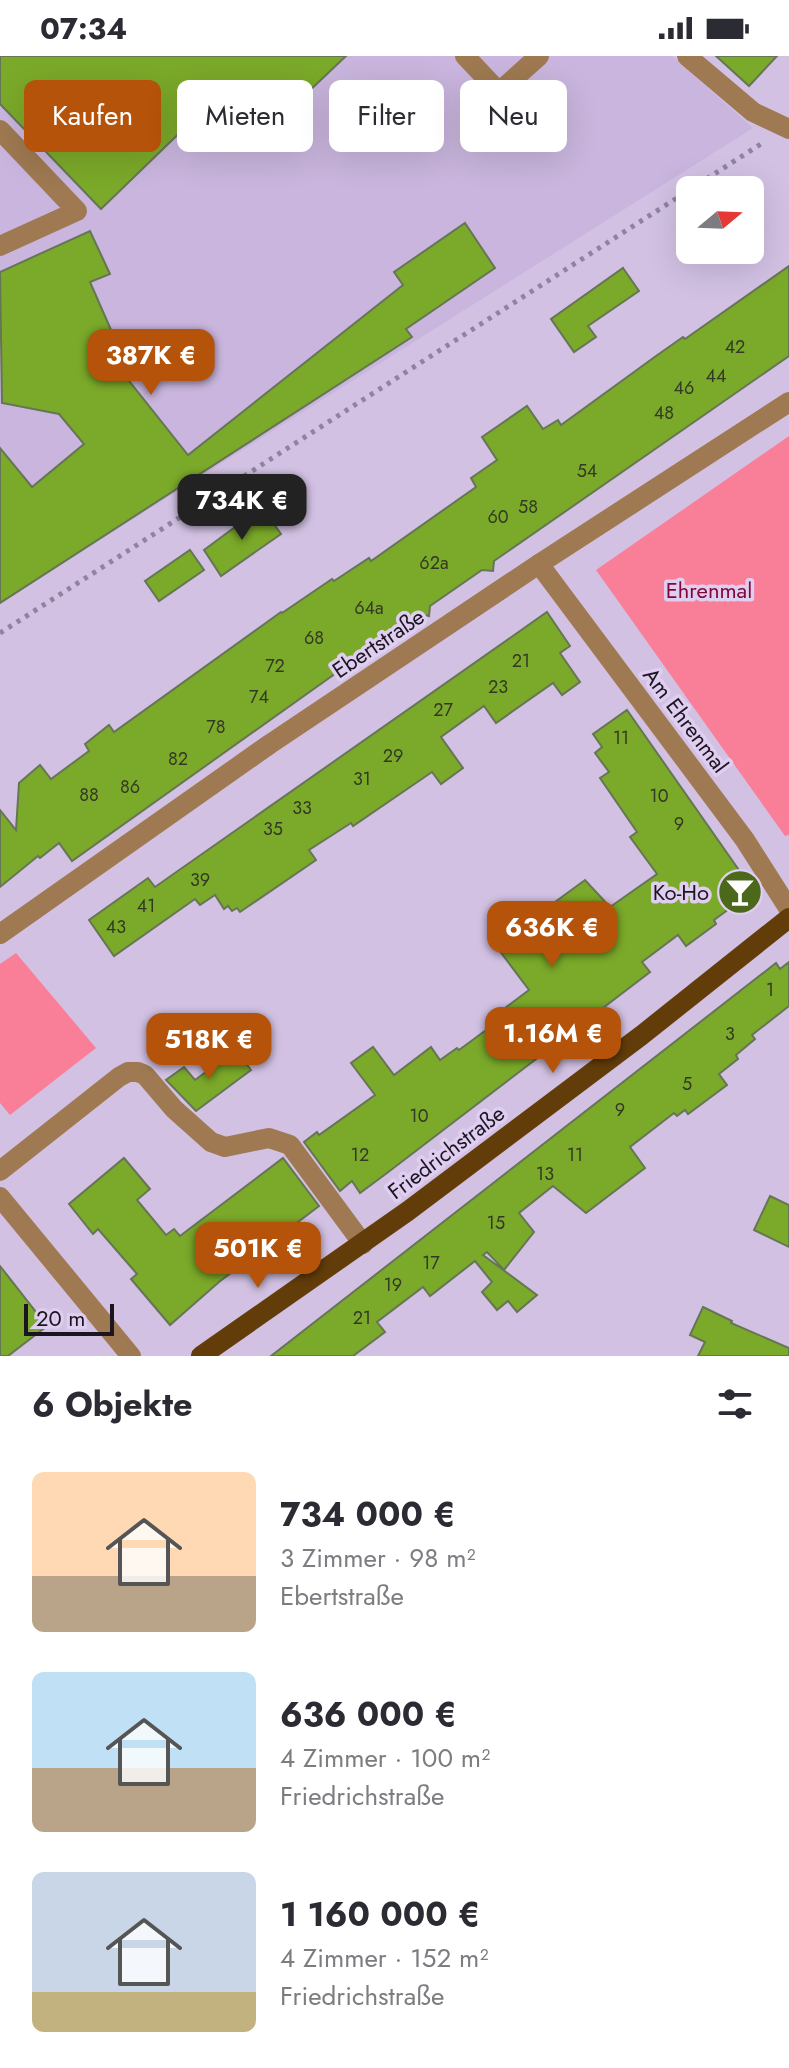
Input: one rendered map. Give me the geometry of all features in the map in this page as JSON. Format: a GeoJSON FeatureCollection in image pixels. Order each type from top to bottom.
{"type":"FeatureCollection","features":[{"type":"Feature","properties":{"kind":"main road","name":"Friedrichstraße"},"geometry":{"type":"LineString","coordinates":[[201,1356],[363,1244],[653,1026],[789,918]]}},
{"type":"Feature","properties":{"kind":"street"},"geometry":{"type":"LineString","coordinates":[[465,56],[499,92],[539,56]]}},
{"type":"Feature","properties":{"kind":"street"},"geometry":{"type":"LineString","coordinates":[[687,56],[753,112],[787,129]]}},
{"type":"Feature","properties":{"kind":"street"},"geometry":{"type":"LineString","coordinates":[[0,130],[77,211],[0,246]]}},
{"type":"Feature","properties":{"kind":"street","name":"Ebertstraße"},"geometry":{"type":"LineString","coordinates":[[0,934],[270,744],[789,402]]}},
{"type":"Feature","properties":{"kind":"street","name":"Am Ehrenmal"},"geometry":{"type":"LineString","coordinates":[[539,564],[745,840],[789,909]]}},
{"type":"Feature","properties":{"kind":"street"},"geometry":{"type":"LineString","coordinates":[[0,1171],[119,1077],[128,1072],[138,1072],[145,1075],[174,1109],[211,1142],[225,1147],[269,1138],[290,1145],[363,1244]]}},
{"type":"Feature","properties":{"kind":"street"},"geometry":{"type":"LineString","coordinates":[[0,1197],[131,1356]]}},
{"type":"Feature","properties":{"kind":"path"},"geometry":{"type":"LineString","coordinates":[[0,633],[787,129]]}},
{"type":"Feature","properties":{"kind":"shaded area"},"geometry":{"type":"Polygon","coordinates":[[[0,56],[672,56],[753,128],[676,176],[0,603],[0,56]]]}},
{"type":"Feature","properties":{"kind":"green space","name":"Ehrenmal"},"geometry":{"type":"Polygon","coordinates":[[[789,436],[789,835],[785,836],[596,570],[789,436]]]}},
{"type":"Feature","properties":{"kind":"green space"},"geometry":{"type":"Polygon","coordinates":[[[16,953],[96,1048],[10,1115],[0,1103],[0,964],[16,953]]]}},
{"type":"Feature","properties":{"kind":"building"},"geometry":{"type":"Polygon","coordinates":[[[0,56],[346,56],[313,87],[313,80],[177,80],[177,135],[161,151],[161,80],[24,80],[24,129],[0,104],[0,56]]]}},
{"type":"Feature","properties":{"kind":"building"},"geometry":{"type":"Polygon","coordinates":[[[716,56],[777,56],[749,86],[716,56]]]}},
{"type":"Feature","properties":{"kind":"building"},"geometry":{"type":"Polygon","coordinates":[[[46,152],[160,152],[101,209],[46,152]]]}},
{"type":"Feature","properties":{"kind":"building"},"geometry":{"type":"Polygon","coordinates":[[[465,223],[495,268],[406,329],[412,337],[0,603],[0,448],[32,487],[84,444],[59,414],[2,403],[0,272],[90,231],[110,274],[90,282],[115,339],[103,348],[188,455],[403,285],[394,272],[465,223]]]}},
{"type":"Feature","properties":{"kind":"building"},"geometry":{"type":"Polygon","coordinates":[[[789,266],[789,356],[494,561],[493,571],[482,570],[430,606],[429,616],[419,614],[72,861],[59,843],[0,887],[0,810],[16,830],[19,783],[40,765],[51,779],[89,751],[85,744],[109,725],[114,732],[281,612],[369,558],[371,561],[476,487],[471,478],[497,460],[482,437],[527,406],[543,429],[558,420],[561,425],[789,266]]]}},
{"type":"Feature","properties":{"kind":"building"},"geometry":{"type":"Polygon","coordinates":[[[623,268],[639,291],[588,326],[596,337],[574,352],[551,319],[623,268]]]}},
{"type":"Feature","properties":{"kind":"building"},"geometry":{"type":"Polygon","coordinates":[[[262,507],[281,534],[221,576],[204,550],[262,507]]]}},
{"type":"Feature","properties":{"kind":"building"},"geometry":{"type":"Polygon","coordinates":[[[190,550],[204,570],[159,601],[145,581],[190,550]]]}},
{"type":"Feature","properties":{"kind":"building"},"geometry":{"type":"Polygon","coordinates":[[[547,612],[570,646],[560,653],[580,682],[562,695],[553,683],[496,723],[484,706],[441,737],[463,768],[441,784],[432,772],[353,826],[351,823],[309,850],[316,860],[240,912],[237,908],[232,911],[228,906],[224,909],[215,895],[200,905],[195,899],[114,956],[89,920],[148,878],[155,887],[547,612]]]}},
{"type":"Feature","properties":{"kind":"building"},"geometry":{"type":"Polygon","coordinates":[[[627,710],[748,883],[738,890],[744,898],[686,946],[678,935],[642,962],[650,972],[360,1193],[352,1181],[340,1191],[304,1142],[317,1132],[319,1135],[375,1095],[351,1063],[373,1047],[394,1075],[431,1047],[440,1060],[457,1048],[459,1050],[501,1019],[497,1014],[529,990],[499,950],[522,932],[516,924],[541,905],[544,910],[585,880],[610,907],[657,874],[630,837],[637,832],[600,778],[609,772],[595,753],[602,747],[593,734],[627,710]]]}},
{"type":"Feature","properties":{"kind":"building"},"geometry":{"type":"Polygon","coordinates":[[[789,962],[789,1006],[752,1035],[755,1039],[736,1055],[738,1059],[719,1074],[727,1085],[688,1114],[685,1110],[677,1116],[674,1113],[630,1147],[645,1168],[586,1213],[553,1186],[519,1213],[534,1232],[504,1270],[487,1252],[483,1255],[537,1295],[517,1312],[508,1301],[497,1310],[482,1292],[492,1282],[475,1261],[430,1296],[423,1287],[377,1322],[385,1332],[353,1356],[271,1356],[776,963],[780,969],[789,962]]]}},
{"type":"Feature","properties":{"kind":"building"},"geometry":{"type":"Polygon","coordinates":[[[236,1050],[251,1070],[196,1111],[166,1080],[184,1067],[195,1080],[236,1050]]]}},
{"type":"Feature","properties":{"kind":"building"},"geometry":{"type":"Polygon","coordinates":[[[124,1158],[150,1189],[137,1200],[166,1235],[174,1229],[180,1236],[283,1158],[319,1206],[219,1282],[170,1325],[131,1279],[137,1274],[98,1229],[93,1234],[69,1204],[124,1158]]]}},
{"type":"Feature","properties":{"kind":"building"},"geometry":{"type":"Polygon","coordinates":[[[770,1196],[789,1205],[789,1247],[754,1230],[770,1196]]]}},
{"type":"Feature","properties":{"kind":"building"},"geometry":{"type":"Polygon","coordinates":[[[0,1266],[47,1326],[8,1356],[0,1356],[0,1266]]]}},
{"type":"Feature","properties":{"kind":"building"},"geometry":{"type":"Polygon","coordinates":[[[703,1307],[789,1348],[789,1356],[698,1356],[705,1342],[690,1335],[703,1307]]]}},
{"type":"Feature","properties":{"kind":"place","name":"Ko-Ho"},"geometry":{"type":"Point","coordinates":[740,892]}}]}
